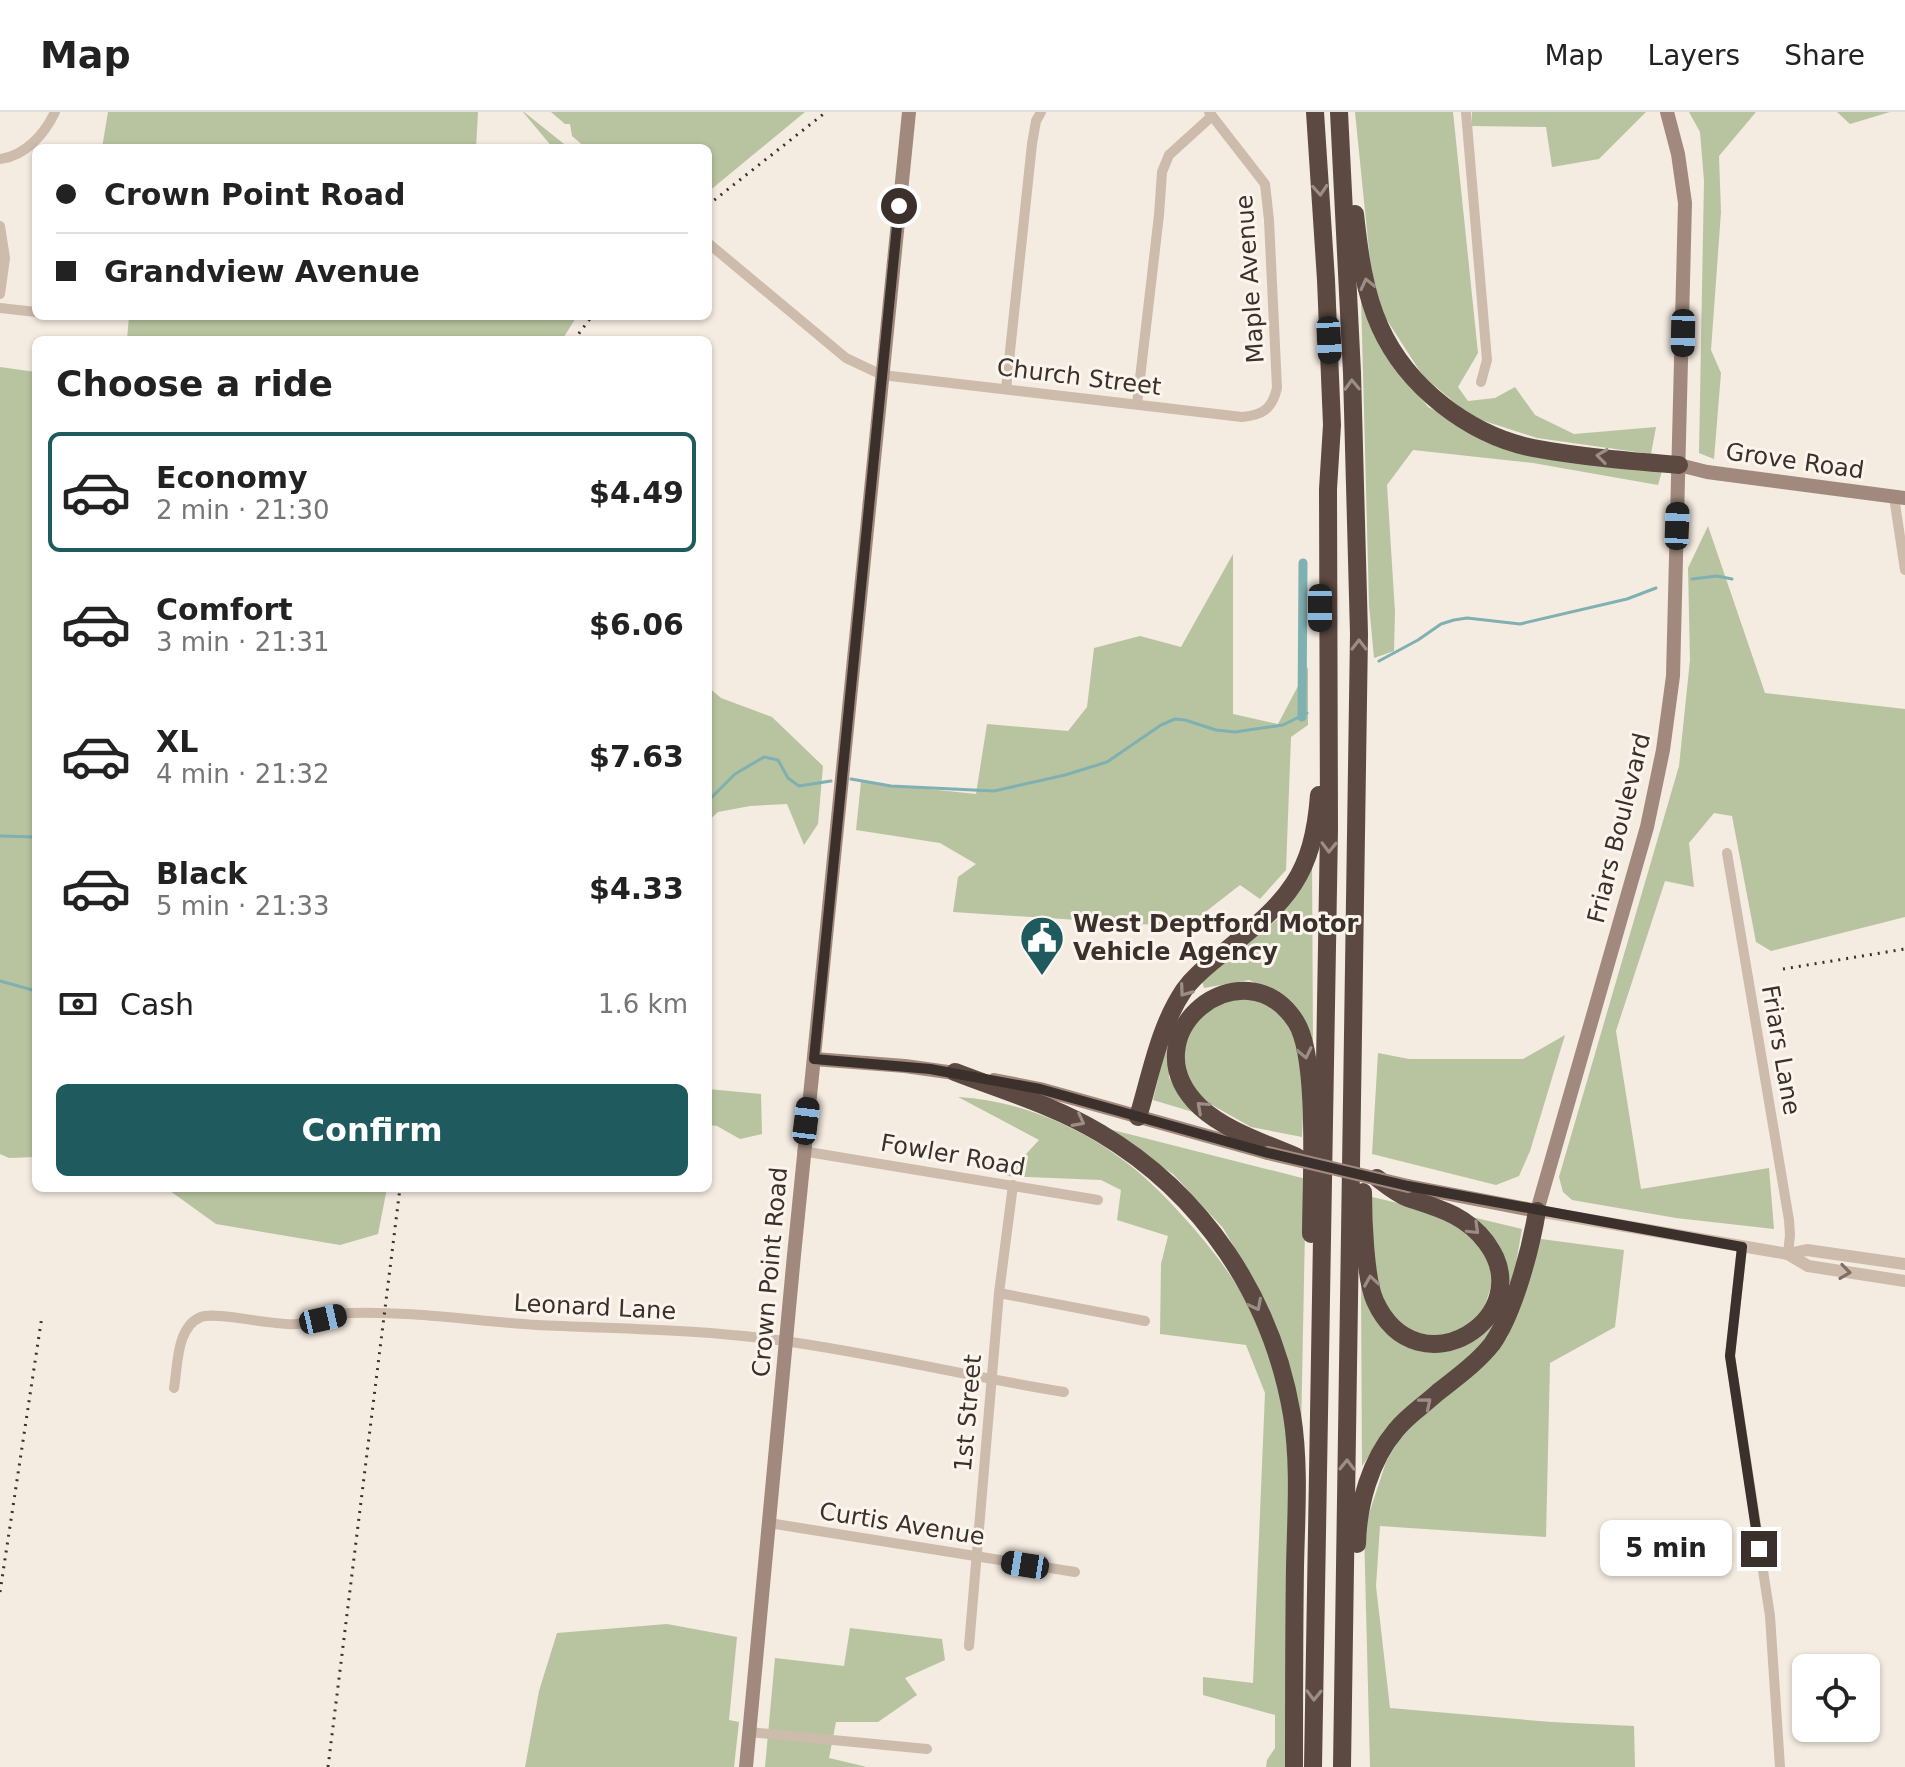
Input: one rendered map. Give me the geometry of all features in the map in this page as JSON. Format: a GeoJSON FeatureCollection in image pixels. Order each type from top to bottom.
{"type":"FeatureCollection","features":[{"type":"Feature","properties":{"kind":"highway"},"geometry":{"type":"LineString","coordinates":[[1313,1767],[1329,829],[1328,489],[1332,425],[1315,112]]}},
{"type":"Feature","properties":{"kind":"highway"},"geometry":{"type":"LineString","coordinates":[[1340,112],[1348,136],[1356,229],[1371,302],[1380,328],[1400,360],[1427,392],[1462,419],[1497,436],[1532,447],[1679,465]]}},
{"type":"Feature","properties":{"kind":"highway"},"geometry":{"type":"LineString","coordinates":[[1340,112],[1357,517],[1358,691],[1342,1767]]}},
{"type":"Feature","properties":{"kind":"highway"},"geometry":{"type":"LineString","coordinates":[[1138,1117],[1167,1019],[1185,988],[1281,903],[1298,878],[1313,837],[1321,775],[1320,549],[1328,489]]}},
{"type":"Feature","properties":{"kind":"highway"},"geometry":{"type":"LineString","coordinates":[[1358,691],[1368,725],[1363,1198],[1369,1273],[1374,1299],[1396,1331],[1420,1342],[1436,1345],[1454,1342],[1476,1330],[1492,1311],[1499,1286],[1497,1262],[1486,1241],[1467,1222],[1377,1178]]}},
{"type":"Feature","properties":{"kind":"highway"},"geometry":{"type":"LineString","coordinates":[[1307,1162],[1269,1149],[1221,1123],[1201,1108],[1186,1091],[1177,1069],[1177,1043],[1185,1021],[1202,1004],[1219,994],[1240,991],[1261,994],[1278,1003],[1297,1023],[1306,1053],[1311,1098],[1307,1631],[1315,1656]]}},
{"type":"Feature","properties":{"kind":"highway"},"geometry":{"type":"LineString","coordinates":[[955,1072],[1069,1116],[1152,1168],[1206,1222],[1257,1304],[1279,1362],[1292,1416],[1297,1477],[1294,1767]]}},
{"type":"Feature","properties":{"kind":"highway"},"geometry":{"type":"LineString","coordinates":[[1352,1767],[1357,1535],[1364,1491],[1379,1454],[1397,1429],[1468,1369],[1491,1345],[1502,1327],[1534,1231],[1537,1211]]}},
{"type":"Feature","properties":{"kind":"main road","name":"Crown Point Road"},"geometry":{"type":"LineString","coordinates":[[746,1767],[802,1151],[814,1059],[909,112]]}},
{"type":"Feature","properties":{"kind":"main road","name":"Friars Boulevard"},"geometry":{"type":"LineString","coordinates":[[1537,1211],[1656,790],[1673,676],[1685,203],[1678,154],[1667,112]]}},
{"type":"Feature","properties":{"kind":"main road","name":"Grove Road"},"geometry":{"type":"LineString","coordinates":[[1679,465],[1707,472],[1899,497]]}},
{"type":"Feature","properties":{"kind":"main road"},"geometry":{"type":"LineString","coordinates":[[814,1059],[955,1072],[1040,1089],[1269,1149]]}},
{"type":"Feature","properties":{"kind":"main road"},"geometry":{"type":"LineString","coordinates":[[1307,1162],[1377,1178]]}},
{"type":"Feature","properties":{"kind":"main road"},"geometry":{"type":"LineString","coordinates":[[1406,1191],[1537,1211]]}},
{"type":"Feature","properties":{"kind":"street"},"geometry":{"type":"LineString","coordinates":[[0,159],[8,158],[36,140],[55,112]]}},
{"type":"Feature","properties":{"kind":"street"},"geometry":{"type":"LineString","coordinates":[[1006,389],[1032,144],[1041,112]]}},
{"type":"Feature","properties":{"kind":"street"},"geometry":{"type":"LineString","coordinates":[[1466,112],[1487,360],[1481,382]]}},
{"type":"Feature","properties":{"kind":"street"},"geometry":{"type":"LineString","coordinates":[[1137,404],[1162,172],[1169,155],[1211,114]]}},
{"type":"Feature","properties":{"kind":"street","name":"Maple Avenue"},"geometry":{"type":"LineString","coordinates":[[1211,114],[1265,184],[1277,388],[1269,409]]}},
{"type":"Feature","properties":{"kind":"street"},"geometry":{"type":"LineString","coordinates":[[0,226],[5,258],[0,294]]}},
{"type":"Feature","properties":{"kind":"street","name":"Church Street"},"geometry":{"type":"LineString","coordinates":[[712,246],[846,358],[882,375],[1242,417],[1257,416],[1269,409]]}},
{"type":"Feature","properties":{"kind":"street"},"geometry":{"type":"LineString","coordinates":[[0,308],[32,312]]}},
{"type":"Feature","properties":{"kind":"street"},"geometry":{"type":"LineString","coordinates":[[1899,497],[1905,570]]}},
{"type":"Feature","properties":{"kind":"street","name":"Friars Lane"},"geometry":{"type":"LineString","coordinates":[[1727,853],[1789,1220],[1788,1254]]}},
{"type":"Feature","properties":{"kind":"street","name":"Fowler Road"},"geometry":{"type":"LineString","coordinates":[[802,1151],[1098,1200]]}},
{"type":"Feature","properties":{"kind":"street","name":"1st Street"},"geometry":{"type":"LineString","coordinates":[[969,1646],[999,1293],[1013,1185]]}},
{"type":"Feature","properties":{"kind":"street"},"geometry":{"type":"LineString","coordinates":[[1537,1211],[1788,1254],[1807,1250],[1905,1264]]}},
{"type":"Feature","properties":{"kind":"street"},"geometry":{"type":"LineString","coordinates":[[1742,1247],[1730,1356],[1770,1616],[1780,1767]]}},
{"type":"Feature","properties":{"kind":"street"},"geometry":{"type":"LineString","coordinates":[[1788,1254],[1808,1266],[1905,1281]]}},
{"type":"Feature","properties":{"kind":"street"},"geometry":{"type":"LineString","coordinates":[[999,1293],[1145,1321]]}},
{"type":"Feature","properties":{"kind":"street","name":"Leonard Lane"},"geometry":{"type":"LineString","coordinates":[[174,1388],[182,1337],[188,1327],[201,1317],[300,1324],[346,1313],[384,1313],[536,1325],[713,1332],[787,1341],[1064,1392]]}},
{"type":"Feature","properties":{"kind":"street","name":"Curtis Avenue"},"geometry":{"type":"LineString","coordinates":[[769,1523],[1075,1572]]}},
{"type":"Feature","properties":{"kind":"street"},"geometry":{"type":"LineString","coordinates":[[749,1732],[927,1749]]}},
{"type":"Feature","properties":{"kind":"green space"},"geometry":{"type":"Polygon","coordinates":[[[108,112],[478,112],[476,144],[103,144],[108,112]]]}},
{"type":"Feature","properties":{"kind":"green space"},"geometry":{"type":"Polygon","coordinates":[[[523,112],[564,144],[550,144],[523,112]]]}},
{"type":"Feature","properties":{"kind":"green space"},"geometry":{"type":"Polygon","coordinates":[[[551,112],[805,112],[712,189],[712,144],[581,144],[572,136],[570,124],[565,124],[551,112]]]}},
{"type":"Feature","properties":{"kind":"green space"},"geometry":{"type":"Polygon","coordinates":[[[1355,112],[1453,112],[1478,353],[1458,387],[1468,401],[1495,398],[1515,387],[1535,415],[1574,434],[1656,427],[1651,454],[1537,438],[1472,417],[1423,376],[1374,300],[1355,112]]]}},
{"type":"Feature","properties":{"kind":"green space"},"geometry":{"type":"Polygon","coordinates":[[[1472,112],[1646,112],[1599,159],[1552,167],[1546,127],[1472,126],[1472,112]]]}},
{"type":"Feature","properties":{"kind":"green space"},"geometry":{"type":"Polygon","coordinates":[[[1689,112],[1756,112],[1719,156],[1721,212],[1711,350],[1721,373],[1714,459],[1699,453],[1704,181],[1700,132],[1689,112]]]}},
{"type":"Feature","properties":{"kind":"green space"},"geometry":{"type":"Polygon","coordinates":[[[1837,112],[1890,112],[1850,124],[1837,112]]]}},
{"type":"Feature","properties":{"kind":"green space"},"geometry":{"type":"Polygon","coordinates":[[[1361,296],[1381,348],[1428,407],[1516,451],[1662,471],[1658,485],[1533,463],[1413,450],[1387,485],[1395,612],[1394,651],[1374,658],[1369,605],[1361,296]]]}},
{"type":"Feature","properties":{"kind":"green space"},"geometry":{"type":"Polygon","coordinates":[[[129,320],[574,320],[564,336],[127,336],[129,320]]]}},
{"type":"Feature","properties":{"kind":"green space"},"geometry":{"type":"Polygon","coordinates":[[[0,367],[32,371],[32,1157],[9,1158],[0,1154],[0,367]]]}},
{"type":"Feature","properties":{"kind":"green space"},"geometry":{"type":"Polygon","coordinates":[[[1708,526],[1765,693],[1905,709],[1905,917],[1771,951],[1756,942],[1732,816],[1714,813],[1689,843],[1694,887],[1665,881],[1616,1031],[1641,1189],[1769,1168],[1774,1229],[1676,1218],[1572,1200],[1563,1192],[1559,1177],[1679,766],[1690,660],[1688,568],[1708,526]]]}},
{"type":"Feature","properties":{"kind":"green space"},"geometry":{"type":"Polygon","coordinates":[[[1233,554],[1233,714],[1278,724],[1308,667],[1308,725],[1291,737],[1286,870],[1260,899],[1240,885],[1186,927],[953,912],[958,877],[976,864],[940,843],[856,830],[861,782],[976,794],[987,724],[1068,731],[1087,707],[1094,648],[1140,636],[1181,647],[1233,554]]]}},
{"type":"Feature","properties":{"kind":"green space"},"geometry":{"type":"Polygon","coordinates":[[[712,690],[721,698],[772,717],[823,766],[818,824],[804,845],[787,804],[718,812],[712,817],[712,690]]]}},
{"type":"Feature","properties":{"kind":"green space"},"geometry":{"type":"Polygon","coordinates":[[[1312,861],[1313,1042],[1279,995],[1249,980],[1204,988],[1202,981],[1280,917],[1312,861]]]}},
{"type":"Feature","properties":{"kind":"green space"},"geometry":{"type":"Polygon","coordinates":[[[1245,994],[1273,1008],[1293,1034],[1302,1068],[1302,1137],[1251,1127],[1205,1101],[1184,1074],[1184,1036],[1220,999],[1245,994]]]}},
{"type":"Feature","properties":{"kind":"green space"},"geometry":{"type":"Polygon","coordinates":[[[1169,1034],[1169,1078],[1193,1112],[1153,1100],[1169,1034]]]}},
{"type":"Feature","properties":{"kind":"green space"},"geometry":{"type":"Polygon","coordinates":[[[1565,1035],[1530,1151],[1519,1176],[1496,1185],[1372,1154],[1378,1053],[1409,1059],[1523,1059],[1565,1035]]]}},
{"type":"Feature","properties":{"kind":"green space"},"geometry":{"type":"Polygon","coordinates":[[[712,1089],[761,1094],[762,1134],[740,1139],[712,1125],[712,1089]]]}},
{"type":"Feature","properties":{"kind":"green space"},"geometry":{"type":"Polygon","coordinates":[[[958,1097],[1014,1106],[1041,1115],[1068,1126],[1117,1156],[1161,1193],[1197,1232],[1244,1296],[1256,1320],[1275,1369],[1284,1415],[1288,1461],[1289,1767],[1266,1767],[1275,1748],[1275,1715],[1203,1695],[1203,1677],[1253,1683],[1265,1393],[1246,1345],[1160,1334],[1161,1264],[1168,1236],[1117,1220],[1121,1190],[1101,1180],[1006,1176],[1039,1140],[958,1097]]]}},
{"type":"Feature","properties":{"kind":"green space"},"geometry":{"type":"Polygon","coordinates":[[[1101,1127],[1306,1179],[1301,1432],[1255,1283],[1223,1228],[1173,1174],[1101,1127]]]}},
{"type":"Feature","properties":{"kind":"green space"},"geometry":{"type":"Polygon","coordinates":[[[172,1192],[386,1192],[378,1234],[340,1245],[216,1224],[172,1192]]]}},
{"type":"Feature","properties":{"kind":"green space"},"geometry":{"type":"Polygon","coordinates":[[[1372,1197],[1428,1210],[1464,1226],[1487,1255],[1493,1281],[1482,1314],[1458,1336],[1425,1336],[1395,1323],[1377,1286],[1371,1263],[1372,1197]]]}},
{"type":"Feature","properties":{"kind":"green space"},"geometry":{"type":"Polygon","coordinates":[[[1472,1217],[1522,1229],[1514,1274],[1500,1319],[1469,1359],[1377,1445],[1362,1466],[1361,1282],[1416,1350],[1494,1319],[1509,1281],[1499,1244],[1472,1217]]]}},
{"type":"Feature","properties":{"kind":"green space"},"geometry":{"type":"Polygon","coordinates":[[[1541,1239],[1624,1250],[1615,1327],[1550,1363],[1546,1537],[1380,1526],[1376,1586],[1390,1708],[1634,1726],[1635,1767],[1370,1767],[1364,1529],[1386,1462],[1403,1433],[1507,1338],[1541,1239]]]}},
{"type":"Feature","properties":{"kind":"green space"},"geometry":{"type":"Polygon","coordinates":[[[667,1624],[737,1637],[729,1720],[739,1722],[734,1767],[525,1767],[539,1691],[557,1633],[667,1624]]]}},
{"type":"Feature","properties":{"kind":"green space"},"geometry":{"type":"Polygon","coordinates":[[[850,1628],[942,1639],[945,1660],[905,1678],[917,1695],[878,1722],[836,1722],[829,1758],[867,1767],[765,1767],[775,1658],[844,1666],[850,1628]]]}},
{"type":"Feature","properties":{"kind":"waterway"},"geometry":{"type":"LineString","coordinates":[[1302,717],[1303,563]]}},
{"type":"Feature","properties":{"kind":"waterway"},"geometry":{"type":"LineString","coordinates":[[1692,579],[1717,576],[1732,579]]}},
{"type":"Feature","properties":{"kind":"waterway"},"geometry":{"type":"LineString","coordinates":[[1379,661],[1441,624],[1454,620],[1467,618],[1520,624],[1627,599],[1656,588]]}},
{"type":"Feature","properties":{"kind":"waterway"},"geometry":{"type":"LineString","coordinates":[[851,779],[891,786],[994,791],[1107,762],[1161,725],[1175,719],[1235,732],[1283,725],[1307,713]]}},
{"type":"Feature","properties":{"kind":"waterway"},"geometry":{"type":"LineString","coordinates":[[712,797],[735,774],[764,757],[778,760],[788,778],[799,786],[831,781]]}},
{"type":"Feature","properties":{"kind":"waterway"},"geometry":{"type":"LineString","coordinates":[[0,836],[32,837]]}},
{"type":"Feature","properties":{"kind":"waterway"},"geometry":{"type":"LineString","coordinates":[[0,981],[32,990]]}},
{"type":"Feature","properties":{"kind":"railway"},"geometry":{"type":"LineString","coordinates":[[712,202],[826,112]]}},
{"type":"Feature","properties":{"kind":"railway"},"geometry":{"type":"LineString","coordinates":[[577,336],[589,320]]}},
{"type":"Feature","properties":{"kind":"railway"},"geometry":{"type":"LineString","coordinates":[[1783,969],[1905,949]]}},
{"type":"Feature","properties":{"kind":"railway"},"geometry":{"type":"LineString","coordinates":[[328,1767],[400,1192]]}},
{"type":"Feature","properties":{"kind":"railway"},"geometry":{"type":"LineString","coordinates":[[0,1592],[42,1316]]}},
{"type":"Feature","properties":{"kind":"place","name":"West Deptford Motor Vehicle Agency"},"geometry":{"type":"Point","coordinates":[1042,977]}},
{"type":"Feature","properties":{"kind":"route"},"geometry":{"type":"LineString","coordinates":[[899,206],[814,1059],[955,1072],[1040,1089],[1268,1153],[1408,1186],[1742,1247],[1730,1356],[1759,1549]]}}]}
